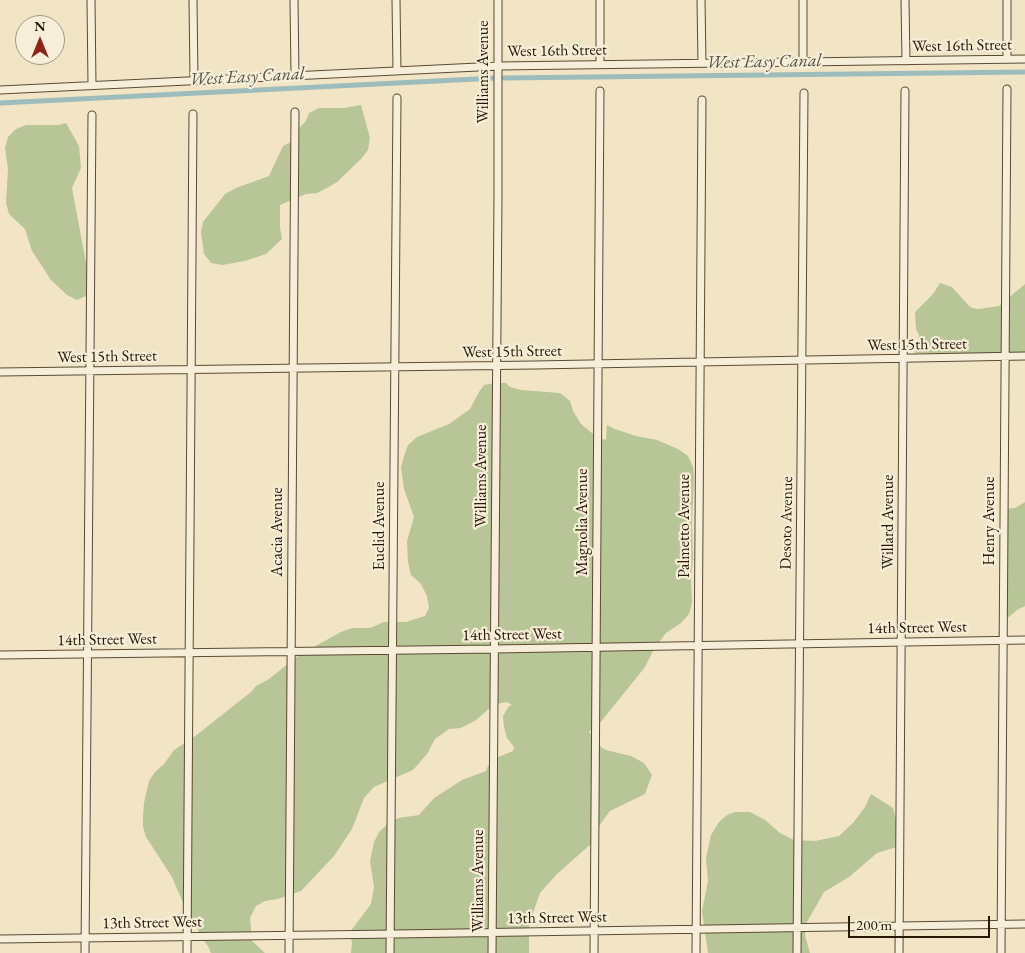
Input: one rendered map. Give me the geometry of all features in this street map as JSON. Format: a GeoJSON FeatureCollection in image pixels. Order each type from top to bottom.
{"type":"FeatureCollection","features":[{"type":"Feature","properties":{"kind":"street"},"geometry":{"type":"LineString","coordinates":[[91,0],[92,85]]}},
{"type":"Feature","properties":{"kind":"street"},"geometry":{"type":"LineString","coordinates":[[193,0],[194,80]]}},
{"type":"Feature","properties":{"kind":"street"},"geometry":{"type":"LineString","coordinates":[[294,0],[295,75]]}},
{"type":"Feature","properties":{"kind":"street"},"geometry":{"type":"LineString","coordinates":[[396,0],[397,70]]}},
{"type":"Feature","properties":{"kind":"street","name":"Williams Avenue"},"geometry":{"type":"LineString","coordinates":[[492,953],[498,0]]}},
{"type":"Feature","properties":{"kind":"street"},"geometry":{"type":"LineString","coordinates":[[600,0],[600,64]]}},
{"type":"Feature","properties":{"kind":"street"},"geometry":{"type":"LineString","coordinates":[[702,0],[702,63]]}},
{"type":"Feature","properties":{"kind":"street"},"geometry":{"type":"LineString","coordinates":[[803,0],[804,62]]}},
{"type":"Feature","properties":{"kind":"street"},"geometry":{"type":"LineString","coordinates":[[905,0],[906,60]]}},
{"type":"Feature","properties":{"kind":"street"},"geometry":{"type":"LineString","coordinates":[[1007,0],[1007,59]]}},
{"type":"Feature","properties":{"kind":"street","name":"West 16th Street"},"geometry":{"type":"LineString","coordinates":[[0,90],[499,66],[1025,59]]}},
{"type":"Feature","properties":{"kind":"street","name":"Henry Avenue"},"geometry":{"type":"LineString","coordinates":[[1000,953],[1007,89]]}},
{"type":"Feature","properties":{"kind":"street","name":"Magnolia Avenue"},"geometry":{"type":"LineString","coordinates":[[594,953],[600,90]]}},
{"type":"Feature","properties":{"kind":"street","name":"Willard Avenue"},"geometry":{"type":"LineString","coordinates":[[899,953],[906,91]]}},
{"type":"Feature","properties":{"kind":"street","name":"Desoto Avenue"},"geometry":{"type":"LineString","coordinates":[[797,953],[804,93]]}},
{"type":"Feature","properties":{"kind":"street","name":"Euclid Avenue"},"geometry":{"type":"LineString","coordinates":[[390,953],[397,98]]}},
{"type":"Feature","properties":{"kind":"street","name":"Palmetto Avenue"},"geometry":{"type":"LineString","coordinates":[[696,953],[702,100]]}},
{"type":"Feature","properties":{"kind":"street","name":"Acacia Avenue"},"geometry":{"type":"LineString","coordinates":[[288,953],[295,112]]}},
{"type":"Feature","properties":{"kind":"street"},"geometry":{"type":"LineString","coordinates":[[187,953],[193,114]]}},
{"type":"Feature","properties":{"kind":"street"},"geometry":{"type":"LineString","coordinates":[[85,953],[92,116]]}},
{"type":"Feature","properties":{"kind":"street","name":"West 15th Street"},"geometry":{"type":"LineString","coordinates":[[0,372],[496,366],[1025,356]]}},
{"type":"Feature","properties":{"kind":"street","name":"14th Street West"},"geometry":{"type":"LineString","coordinates":[[0,655],[1025,640]]}},
{"type":"Feature","properties":{"kind":"street","name":"13th Street West"},"geometry":{"type":"LineString","coordinates":[[0,939],[1025,924]]}},
{"type":"Feature","properties":{"kind":"green space"},"geometry":{"type":"Polygon","coordinates":[[[361,105],[370,138],[368,150],[361,159],[337,182],[327,188],[317,193],[306,194],[280,205],[282,239],[266,254],[245,261],[222,265],[211,263],[204,254],[201,232],[203,222],[225,194],[269,176],[283,146],[291,142],[294,133],[306,121],[309,113],[319,108],[344,108],[361,105]]]}},
{"type":"Feature","properties":{"kind":"green space"},"geometry":{"type":"Polygon","coordinates":[[[66,123],[79,146],[81,168],[72,188],[86,263],[88,295],[77,300],[67,295],[51,280],[32,251],[25,229],[9,214],[6,203],[8,169],[5,148],[8,137],[16,129],[26,125],[59,125],[66,123]]]}},
{"type":"Feature","properties":{"kind":"green space"},"geometry":{"type":"Polygon","coordinates":[[[940,283],[952,287],[969,306],[978,309],[999,306],[1025,284],[1025,355],[915,353],[919,335],[916,329],[915,312],[933,294],[940,283]]]}},
{"type":"Feature","properties":{"kind":"green space"},"geometry":{"type":"Polygon","coordinates":[[[494,383],[491,707],[476,720],[461,728],[449,729],[435,739],[427,754],[413,770],[374,787],[364,798],[352,829],[334,856],[301,891],[278,899],[265,901],[256,906],[250,918],[252,941],[265,953],[211,953],[200,936],[196,923],[190,919],[172,877],[146,837],[143,827],[143,815],[149,781],[174,750],[194,737],[256,686],[269,679],[299,655],[352,628],[370,628],[384,622],[406,622],[425,616],[429,608],[427,596],[421,584],[411,575],[408,562],[407,541],[414,517],[404,489],[401,467],[404,456],[408,445],[417,437],[449,424],[470,409],[484,385],[494,383]]]}},
{"type":"Feature","properties":{"kind":"green space"},"geometry":{"type":"Polygon","coordinates":[[[499,383],[506,383],[510,387],[521,390],[560,393],[570,401],[573,411],[581,424],[598,438],[606,440],[607,425],[636,436],[657,440],[678,449],[688,456],[693,467],[694,477],[692,603],[689,614],[681,623],[666,633],[654,649],[645,667],[600,723],[589,732],[602,748],[631,756],[644,763],[652,775],[645,794],[610,811],[599,826],[592,843],[557,874],[540,893],[529,924],[529,953],[494,953],[496,758],[513,751],[514,747],[507,738],[503,716],[509,706],[512,705],[507,702],[496,704],[499,383]]]}},
{"type":"Feature","properties":{"kind":"green space"},"geometry":{"type":"Polygon","coordinates":[[[1025,502],[1025,606],[1003,622],[1004,509],[1015,508],[1025,502]]]}},
{"type":"Feature","properties":{"kind":"green space"},"geometry":{"type":"Polygon","coordinates":[[[491,763],[489,953],[351,953],[350,932],[371,904],[374,887],[370,861],[374,842],[379,832],[391,821],[419,815],[434,798],[462,780],[486,771],[491,763]]]}},
{"type":"Feature","properties":{"kind":"green space"},"geometry":{"type":"Polygon","coordinates":[[[871,794],[893,808],[903,845],[877,853],[849,877],[824,892],[807,922],[805,936],[810,953],[708,953],[702,911],[708,881],[706,858],[711,835],[719,822],[727,815],[735,812],[750,812],[765,820],[780,833],[794,840],[815,841],[839,836],[853,823],[865,807],[871,794]]]}},
{"type":"Feature","properties":{"kind":"waterway","name":"West Easy Canal"},"geometry":{"type":"LineString","coordinates":[[503,78],[1025,72]]}},
{"type":"Feature","properties":{"kind":"waterway","name":"West Easy Canal"},"geometry":{"type":"LineString","coordinates":[[0,103],[496,78]]}}]}
